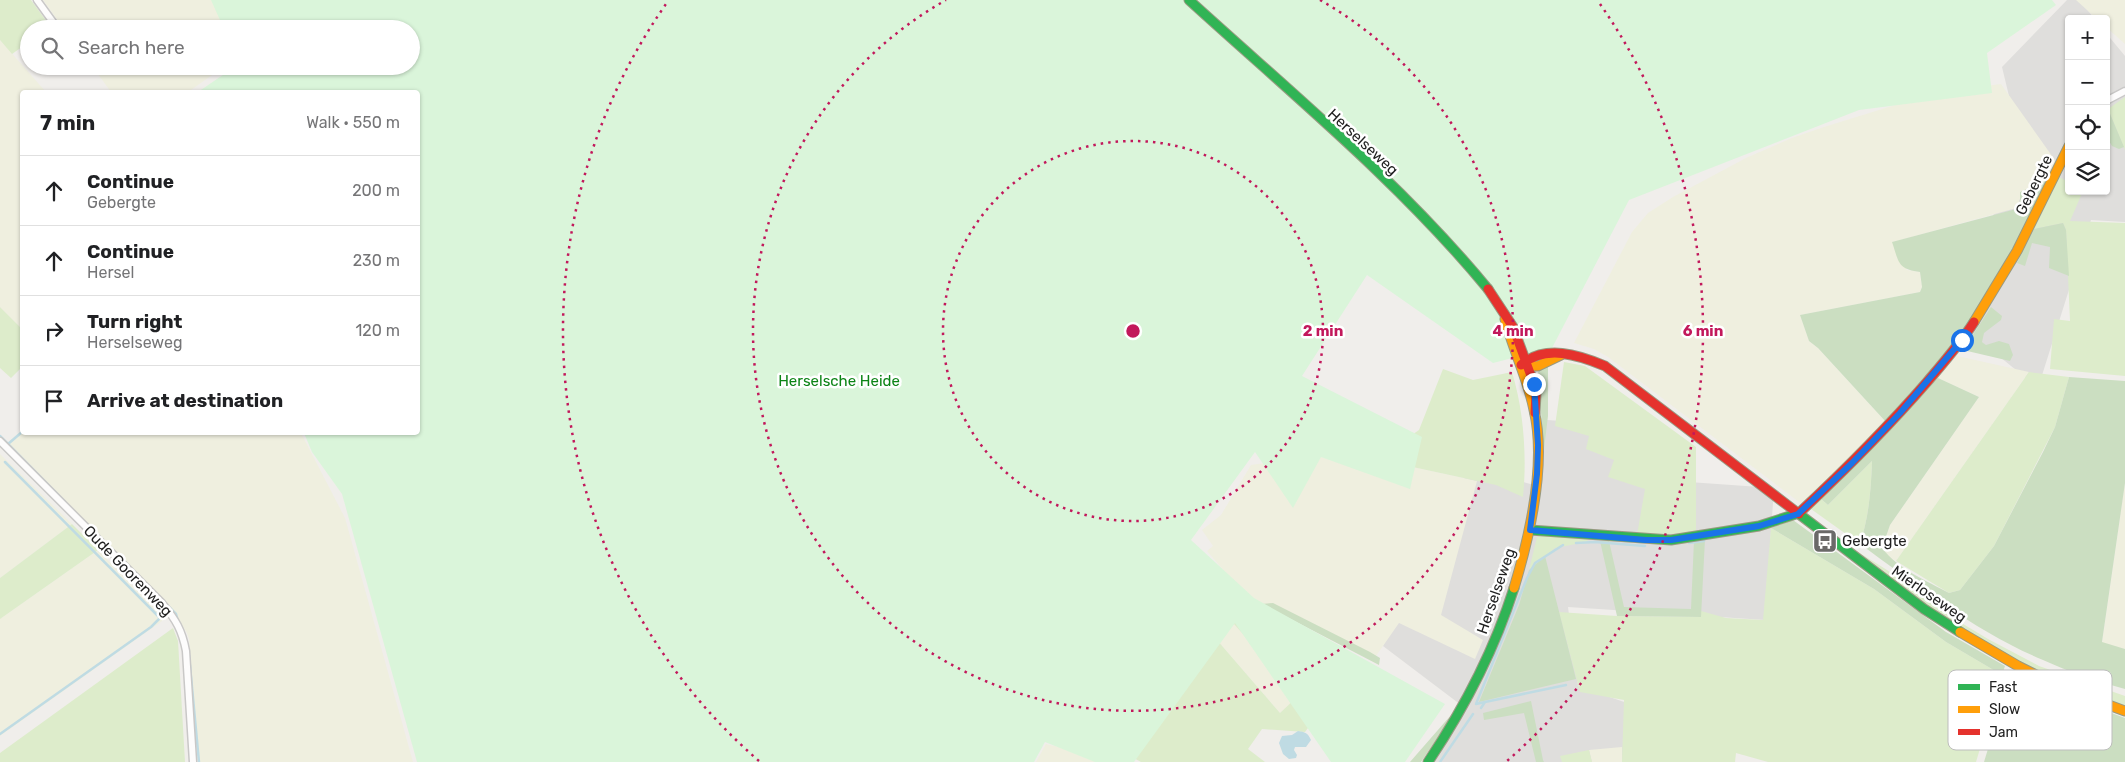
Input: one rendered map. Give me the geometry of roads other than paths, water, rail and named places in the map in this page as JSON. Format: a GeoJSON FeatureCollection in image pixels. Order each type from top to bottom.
{"type":"FeatureCollection","features":[{"type":"Feature","properties":{"kind":"street"},"geometry":{"type":"LineString","coordinates":[[37,0],[51,20]]}},
{"type":"Feature","properties":{"kind":"street","name":"Herselseweg"},"geometry":{"type":"LineString","coordinates":[[1189,0],[1374,169],[1462,257],[1489,290],[1504,316],[1513,327],[1525,364],[1538,426],[1537,474],[1530,530],[1520,570],[1488,657],[1463,709],[1428,762]]}},
{"type":"Feature","properties":{"kind":"street"},"geometry":{"type":"LineString","coordinates":[[2110,99],[2125,90]]}},
{"type":"Feature","properties":{"kind":"street","name":"Gebergte"},"geometry":{"type":"LineString","coordinates":[[1798,514],[1852,463],[1900,413],[1962,340],[1994,292],[2067,150]]}},
{"type":"Feature","properties":{"kind":"street","name":"Mierloseweg"},"geometry":{"type":"LineString","coordinates":[[1525,364],[1550,353],[1588,358],[1605,366],[1924,609],[1975,643],[2024,670]]}},
{"type":"Feature","properties":{"kind":"street","name":"Oude Goorenweg"},"geometry":{"type":"LineString","coordinates":[[0,441],[155,596],[175,619],[183,634],[186,651],[193,762]]}},
{"type":"Feature","properties":{"kind":"street"},"geometry":{"type":"LineString","coordinates":[[1530,530],[1646,540],[1671,540],[1759,526],[1798,514]]}},
{"type":"Feature","properties":{"kind":"street","name":"Mierloseweg"},"geometry":{"type":"LineString","coordinates":[[2112,706],[2125,710]]}},
{"type":"Feature","properties":{"kind":"water"},"geometry":{"type":"Polygon","coordinates":[[[1298,731],[1306,733],[1311,740],[1306,747],[1295,747],[1296,758],[1289,759],[1283,754],[1279,743],[1282,736],[1292,735],[1298,731]]]}},
{"type":"Feature","properties":{"kind":"waterway"},"geometry":{"type":"LineString","coordinates":[[20,434],[8,444],[65,502]]}},
{"type":"Feature","properties":{"kind":"waterway"},"geometry":{"type":"LineString","coordinates":[[0,436],[8,444]]}},
{"type":"Feature","properties":{"kind":"waterway"},"geometry":{"type":"LineString","coordinates":[[0,734],[151,627],[160,618],[5,462]]}},
{"type":"Feature","properties":{"kind":"waterway"},"geometry":{"type":"LineString","coordinates":[[1689,543],[1704,541]]}},
{"type":"Feature","properties":{"kind":"waterway"},"geometry":{"type":"LineString","coordinates":[[1576,543],[1595,542],[1645,546]]}},
{"type":"Feature","properties":{"kind":"waterway"},"geometry":{"type":"LineString","coordinates":[[1481,708],[1485,702],[1476,704],[1527,578],[1535,563],[1563,545]]}},
{"type":"Feature","properties":{"kind":"waterway"},"geometry":{"type":"LineString","coordinates":[[168,606],[176,614],[178,621]]}},
{"type":"Feature","properties":{"kind":"waterway"},"geometry":{"type":"LineString","coordinates":[[189,655],[199,762]]}},
{"type":"Feature","properties":{"kind":"waterway"},"geometry":{"type":"LineString","coordinates":[[1485,702],[1566,685]]}},
{"type":"Feature","properties":{"kind":"waterway"},"geometry":{"type":"LineString","coordinates":[[1440,762],[1473,714]]}},
{"type":"Feature","properties":{"kind":"place","name":"Gebergte"},"geometry":{"type":"Point","coordinates":[1825,541]}},
{"type":"Feature","properties":{"kind":"park label","name":"Herselsche Heide"},"geometry":{"type":"Point","coordinates":[839,381]}}]}
